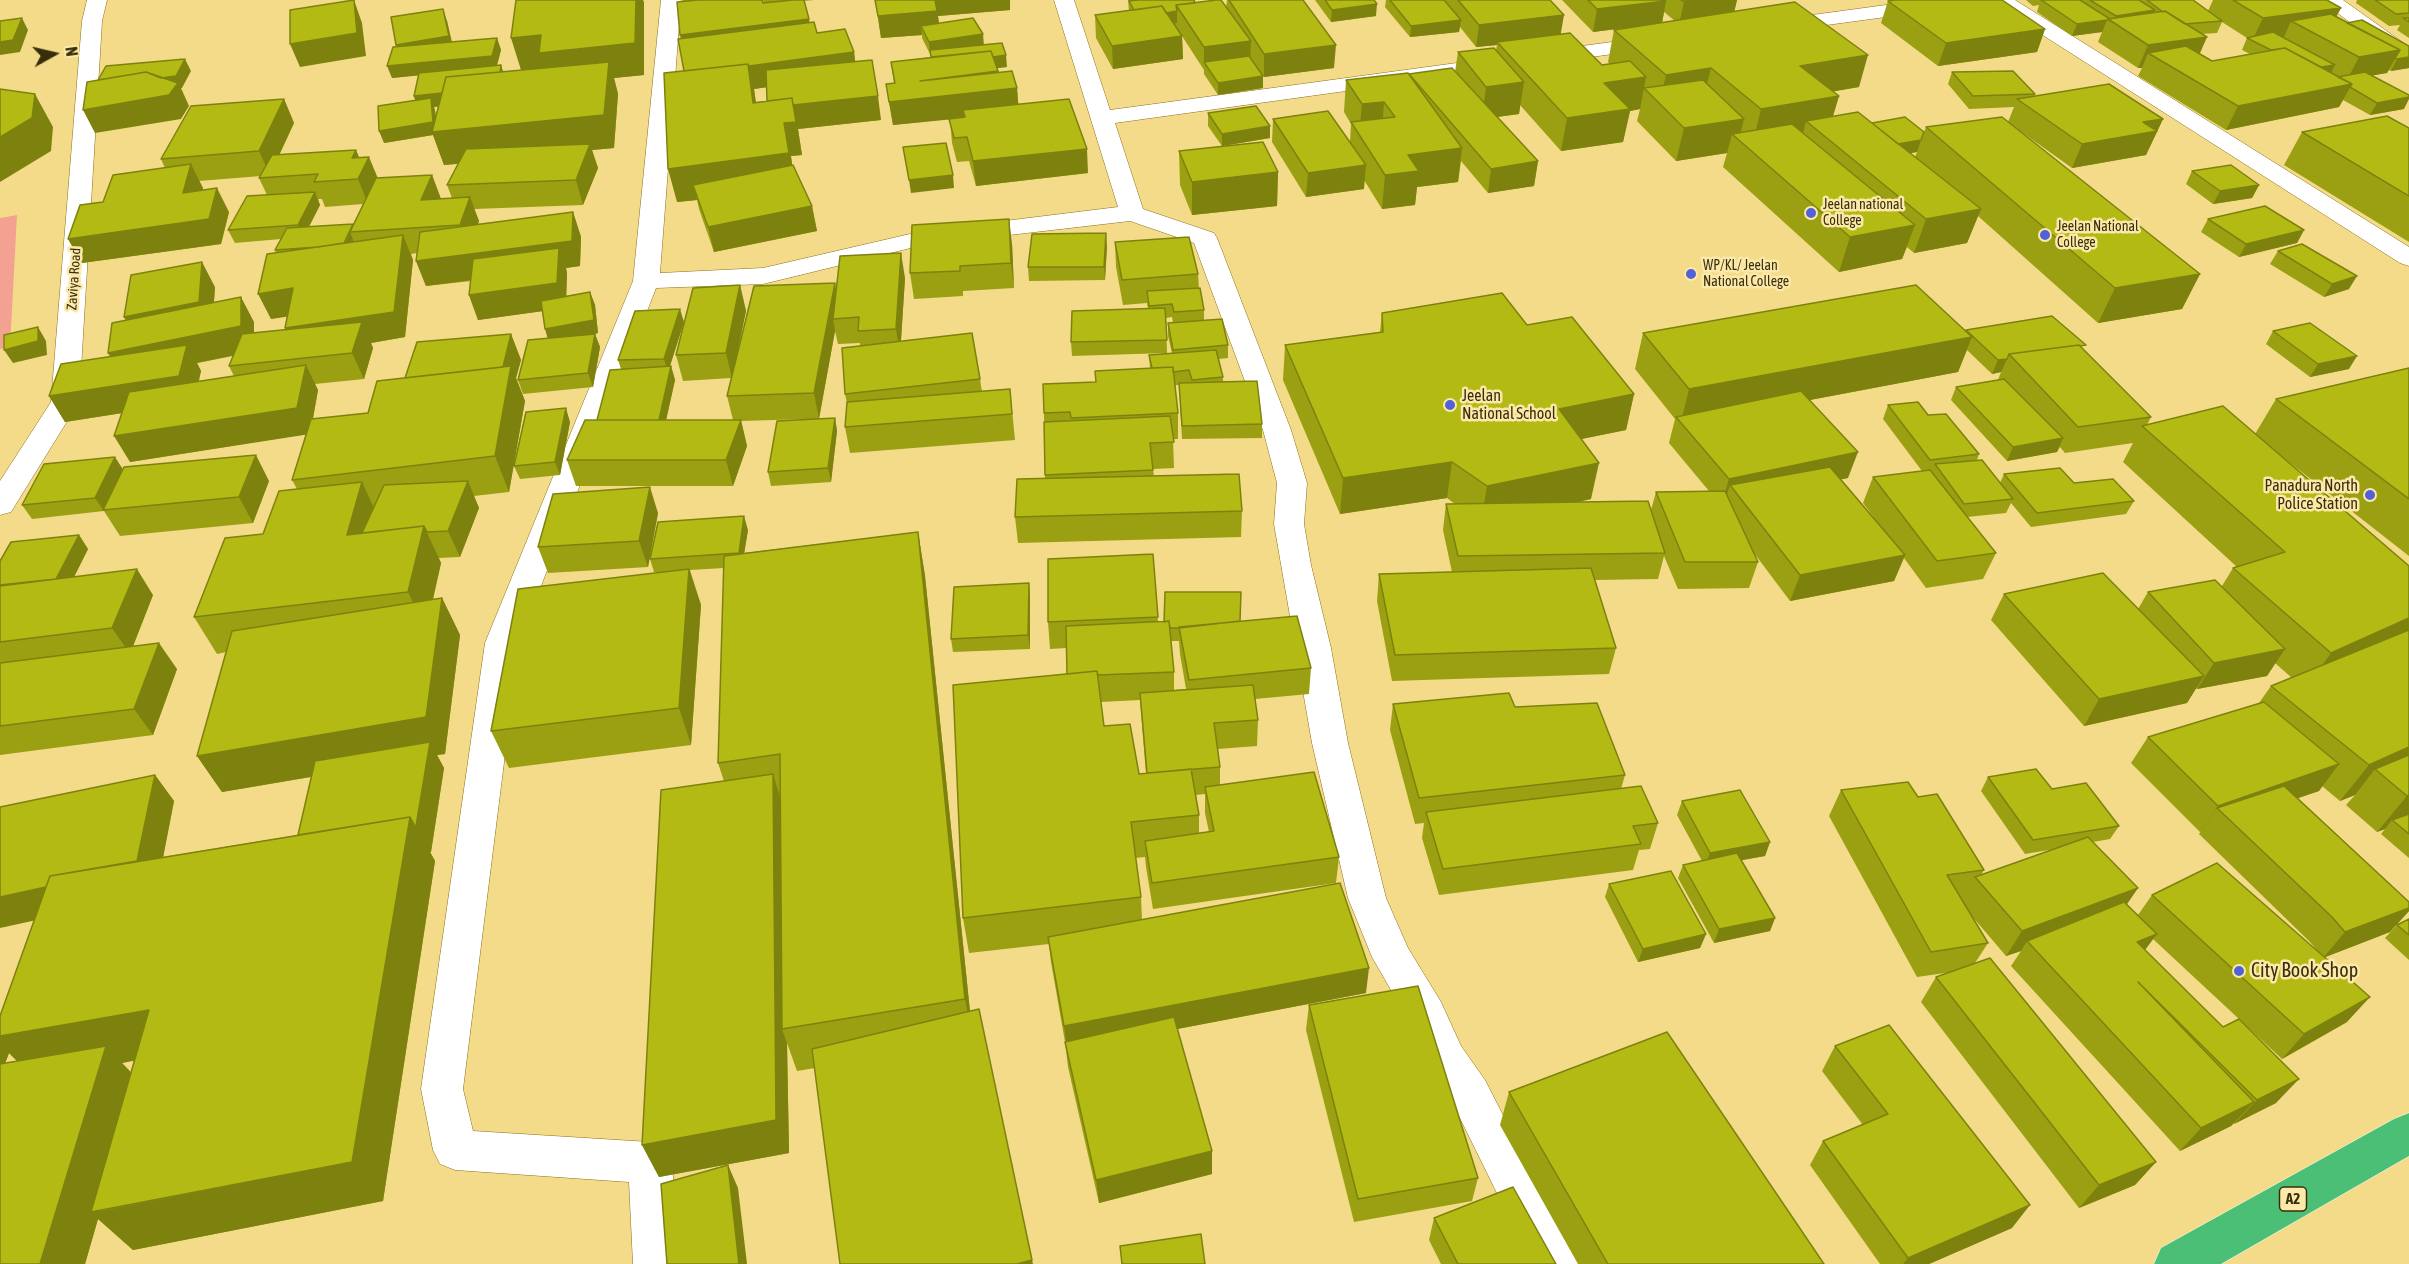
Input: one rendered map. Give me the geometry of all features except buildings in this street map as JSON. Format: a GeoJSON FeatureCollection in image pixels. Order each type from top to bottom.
{"type":"FeatureCollection","features":[{"type":"Feature","properties":{"kind":"highway","name":"A2"},"geometry":{"type":"LineString","coordinates":[[2177,1264],[2409,1133]]}},
{"type":"Feature","properties":{"kind":"street","name":"Zaviya Road"},"geometry":{"type":"LineString","coordinates":[[0,505],[65,402],[92,21],[98,0]]}},
{"type":"Feature","properties":{"kind":"street"},"geometry":{"type":"LineString","coordinates":[[657,1264],[650,1163],[455,1150],[442,1089],[502,642],[646,281],[671,0]]}},
{"type":"Feature","properties":{"kind":"street"},"geometry":{"type":"LineString","coordinates":[[1064,0],[1132,213]]}},
{"type":"Feature","properties":{"kind":"street"},"geometry":{"type":"LineString","coordinates":[[1754,29],[1966,0]]}},
{"type":"Feature","properties":{"kind":"street"},"geometry":{"type":"LineString","coordinates":[[2001,0],[2409,258]]}},
{"type":"Feature","properties":{"kind":"street"},"geometry":{"type":"LineString","coordinates":[[2330,0],[2409,57]]}},
{"type":"Feature","properties":{"kind":"street"},"geometry":{"type":"LineString","coordinates":[[1103,118],[1671,40]]}},
{"type":"Feature","properties":{"kind":"street"},"geometry":{"type":"LineString","coordinates":[[646,281],[762,276],[922,238],[1132,213],[1205,238],[1277,430],[1292,483],[1289,524],[1295,565],[1314,648],[1330,743],[1367,898],[1392,957],[1427,1015],[1445,1058],[1470,1094],[1556,1264]]}},
{"type":"Feature","properties":{"kind":"shaded area"},"geometry":{"type":"Polygon","coordinates":[[[17,215],[10,347],[0,349],[0,218],[17,215]]]}},
{"type":"Feature","properties":{"kind":"place","name":"Jeelan national College"},"geometry":{"type":"Point","coordinates":[1811,213]}},
{"type":"Feature","properties":{"kind":"place","name":"Jeelan National College"},"geometry":{"type":"Point","coordinates":[2045,235]}},
{"type":"Feature","properties":{"kind":"place","name":"WP/KL/ Jeelan National College"},"geometry":{"type":"Point","coordinates":[1691,274]}},
{"type":"Feature","properties":{"kind":"place","name":"Jeelan National School"},"geometry":{"type":"Point","coordinates":[1450,405]}},
{"type":"Feature","properties":{"kind":"place","name":"Panadura North Police Station"},"geometry":{"type":"Point","coordinates":[2370,495]}},
{"type":"Feature","properties":{"kind":"place","name":"City Book Shop"},"geometry":{"type":"Point","coordinates":[2239,971]}}]}
